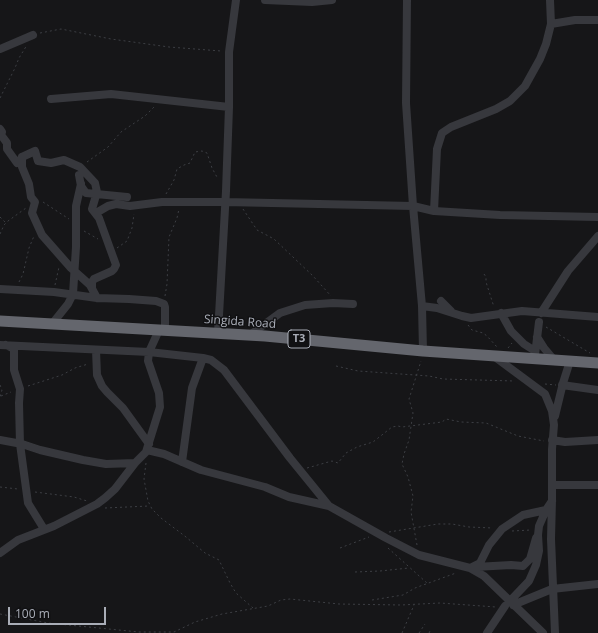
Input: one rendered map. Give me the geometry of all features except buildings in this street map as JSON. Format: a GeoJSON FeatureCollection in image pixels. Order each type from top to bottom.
{"type":"FeatureCollection","features":[{"type":"Feature","properties":{"kind":"highway","name":"Singida Road"},"geometry":{"type":"LineString","coordinates":[[0,321],[250,335],[500,357],[535,355],[570,362],[595,359]]}},
{"type":"Feature","properties":{"kind":"street"},"geometry":{"type":"LineString","coordinates":[[218,333],[226,191],[229,52],[236,0]]}},
{"type":"Feature","properties":{"kind":"street"},"geometry":{"type":"LineString","coordinates":[[265,0],[312,2],[332,0]]}},
{"type":"Feature","properties":{"kind":"street"},"geometry":{"type":"LineString","coordinates":[[407,0],[406,102],[422,306],[423,351]]}},
{"type":"Feature","properties":{"kind":"street"},"geometry":{"type":"LineString","coordinates":[[434,211],[437,149],[442,133],[451,127],[496,109],[517,94],[533,72],[540,59],[551,24],[550,0]]}},
{"type":"Feature","properties":{"kind":"street"},"geometry":{"type":"LineString","coordinates":[[551,24],[574,20],[598,20]]}},
{"type":"Feature","properties":{"kind":"street"},"geometry":{"type":"LineString","coordinates":[[0,49],[33,35]]}},
{"type":"Feature","properties":{"kind":"street"},"geometry":{"type":"LineString","coordinates":[[51,99],[103,94],[229,107]]}},
{"type":"Feature","properties":{"kind":"street"},"geometry":{"type":"LineString","coordinates":[[0,129],[1,135],[7,143],[7,149],[17,163],[22,157],[35,151],[38,161],[51,163],[64,160],[95,183],[97,188],[92,209],[99,218],[116,265],[114,270],[94,279],[92,282],[92,288]]}},
{"type":"Feature","properties":{"kind":"street"},"geometry":{"type":"LineString","coordinates":[[22,157],[22,167],[29,184],[31,197],[35,202],[32,213],[38,228],[45,241],[92,288],[97,298]]}},
{"type":"Feature","properties":{"kind":"street"},"geometry":{"type":"LineString","coordinates":[[52,324],[68,304],[73,294],[75,272],[76,206],[81,184],[80,171]]}},
{"type":"Feature","properties":{"kind":"street"},"geometry":{"type":"LineString","coordinates":[[81,184],[86,193],[127,197]]}},
{"type":"Feature","properties":{"kind":"street"},"geometry":{"type":"LineString","coordinates":[[96,213],[112,204],[135,205],[162,202],[238,202],[413,206],[434,211],[500,215],[598,217]]}},
{"type":"Feature","properties":{"kind":"street"},"geometry":{"type":"LineString","coordinates":[[541,313],[568,271],[598,236]]}},
{"type":"Feature","properties":{"kind":"street"},"geometry":{"type":"LineString","coordinates":[[0,289],[54,292],[97,298],[156,301],[164,304],[165,310],[162,330],[149,352],[148,361],[160,400],[159,414],[147,450],[115,489],[95,505],[54,526],[18,540],[0,553]]}},
{"type":"Feature","properties":{"kind":"street"},"geometry":{"type":"LineString","coordinates":[[441,301],[452,312]]}},
{"type":"Feature","properties":{"kind":"street"},"geometry":{"type":"LineString","coordinates":[[250,335],[280,313],[305,305],[339,303],[353,304]]}},
{"type":"Feature","properties":{"kind":"street"},"geometry":{"type":"LineString","coordinates":[[422,306],[437,308],[471,318],[522,312],[598,317]]}},
{"type":"Feature","properties":{"kind":"street"},"geometry":{"type":"LineString","coordinates":[[498,314],[512,332],[535,355]]}},
{"type":"Feature","properties":{"kind":"street"},"geometry":{"type":"LineString","coordinates":[[535,355],[539,322]]}},
{"type":"Feature","properties":{"kind":"street"},"geometry":{"type":"LineString","coordinates":[[537,337],[544,348],[555,360]]}},
{"type":"Feature","properties":{"kind":"street"},"geometry":{"type":"LineString","coordinates":[[3,345],[149,352],[203,358],[216,363],[224,370],[329,506]]}},
{"type":"Feature","properties":{"kind":"street"},"geometry":{"type":"LineString","coordinates":[[3,345],[14,349],[14,370],[20,389],[20,444],[28,503],[44,529]]}},
{"type":"Feature","properties":{"kind":"street"},"geometry":{"type":"LineString","coordinates":[[96,350],[98,375],[102,386],[106,392],[123,408],[147,450],[164,454],[213,474],[265,487],[295,499],[329,506],[427,558],[472,568],[510,565],[523,566],[530,559],[546,510],[552,500]]}},
{"type":"Feature","properties":{"kind":"street"},"geometry":{"type":"LineString","coordinates":[[500,357],[529,383],[545,394],[552,411],[554,424]]}},
{"type":"Feature","properties":{"kind":"street"},"geometry":{"type":"LineString","coordinates":[[182,462],[192,388],[203,358]]}},
{"type":"Feature","properties":{"kind":"street"},"geometry":{"type":"LineString","coordinates":[[555,633],[551,539],[552,440],[562,385],[570,362]]}},
{"type":"Feature","properties":{"kind":"street"},"geometry":{"type":"LineString","coordinates":[[562,385],[598,390]]}},
{"type":"Feature","properties":{"kind":"street"},"geometry":{"type":"LineString","coordinates":[[0,440],[106,464],[135,463]]}},
{"type":"Feature","properties":{"kind":"street"},"geometry":{"type":"LineString","coordinates":[[552,440],[565,442],[598,440]]}},
{"type":"Feature","properties":{"kind":"street"},"geometry":{"type":"LineString","coordinates":[[552,485],[598,485]]}},
{"type":"Feature","properties":{"kind":"street"},"geometry":{"type":"LineString","coordinates":[[472,568],[480,564],[489,545],[502,529],[523,515],[546,510]]}},
{"type":"Feature","properties":{"kind":"street"},"geometry":{"type":"LineString","coordinates":[[487,633],[529,580],[536,566],[539,551],[539,529]]}},
{"type":"Feature","properties":{"kind":"street"},"geometry":{"type":"LineString","coordinates":[[472,568],[484,576],[509,604],[543,633]]}},
{"type":"Feature","properties":{"kind":"street"},"geometry":{"type":"LineString","coordinates":[[509,604],[552,589],[598,584]]}},
{"type":"Feature","properties":{"kind":"path"},"geometry":{"type":"LineString","coordinates":[[0,98],[15,68],[18,58],[33,35],[42,32],[61,29],[118,40],[169,47],[229,52]]}},
{"type":"Feature","properties":{"kind":"path"},"geometry":{"type":"LineString","coordinates":[[80,171],[108,147],[121,132],[145,116],[162,100]]}},
{"type":"Feature","properties":{"kind":"path"},"geometry":{"type":"LineString","coordinates":[[162,202],[174,180],[175,171],[184,164],[190,163],[195,152],[202,151],[207,153],[212,168],[226,191]]}},
{"type":"Feature","properties":{"kind":"path"},"geometry":{"type":"LineString","coordinates":[[0,234],[6,223],[35,202]]}},
{"type":"Feature","properties":{"kind":"path"},"geometry":{"type":"LineString","coordinates":[[164,304],[167,284],[169,237],[177,218],[181,202]]}},
{"type":"Feature","properties":{"kind":"path"},"geometry":{"type":"LineString","coordinates":[[238,202],[257,230],[274,239],[339,303]]}},
{"type":"Feature","properties":{"kind":"path"},"geometry":{"type":"LineString","coordinates":[[112,252],[128,241],[132,228],[135,205]]}},
{"type":"Feature","properties":{"kind":"path"},"geometry":{"type":"LineString","coordinates":[[0,217],[6,223]]}},
{"type":"Feature","properties":{"kind":"path"},"geometry":{"type":"LineString","coordinates":[[16,290],[23,274],[29,248],[38,228]]}},
{"type":"Feature","properties":{"kind":"path"},"geometry":{"type":"LineString","coordinates":[[54,292],[61,258]]}},
{"type":"Feature","properties":{"kind":"path"},"geometry":{"type":"LineString","coordinates":[[484,274],[498,314]]}},
{"type":"Feature","properties":{"kind":"path"},"geometry":{"type":"LineString","coordinates":[[462,316],[472,330],[483,333],[487,336],[499,349],[500,357]]}},
{"type":"Feature","properties":{"kind":"path"},"geometry":{"type":"LineString","coordinates":[[539,322],[582,347],[595,359]]}},
{"type":"Feature","properties":{"kind":"path"},"geometry":{"type":"LineString","coordinates":[[500,357],[512,344],[512,332]]}},
{"type":"Feature","properties":{"kind":"path"},"geometry":{"type":"LineString","coordinates":[[419,555],[411,512],[413,496],[408,477],[402,464],[404,454],[410,440],[412,425],[413,413],[410,399],[423,351]]}},
{"type":"Feature","properties":{"kind":"path"},"geometry":{"type":"LineString","coordinates":[[0,396],[62,375],[75,368],[97,362]]}},
{"type":"Feature","properties":{"kind":"path"},"geometry":{"type":"LineString","coordinates":[[336,366],[358,371],[429,376],[443,379],[477,379],[486,381],[512,380],[529,383],[562,385]]}},
{"type":"Feature","properties":{"kind":"path"},"geometry":{"type":"LineString","coordinates":[[0,385],[2,389],[0,396]]}},
{"type":"Feature","properties":{"kind":"path"},"geometry":{"type":"LineString","coordinates":[[300,470],[332,461],[338,463],[346,453],[357,447],[373,442],[392,427],[442,422],[446,419],[460,422],[486,423],[518,436],[537,440],[552,440]]}},
{"type":"Feature","properties":{"kind":"path"},"geometry":{"type":"LineString","coordinates":[[147,450],[144,479],[150,506],[161,518],[205,553],[219,560],[236,593],[254,608]]}},
{"type":"Feature","properties":{"kind":"path"},"geometry":{"type":"LineString","coordinates":[[0,487],[26,490],[42,494],[74,497],[91,501],[95,505],[107,508],[150,506]]}},
{"type":"Feature","properties":{"kind":"path"},"geometry":{"type":"LineString","coordinates":[[340,548],[378,533],[438,524],[502,529],[507,531],[539,529]]}},
{"type":"Feature","properties":{"kind":"path"},"geometry":{"type":"LineString","coordinates":[[388,548],[427,584]]}},
{"type":"Feature","properties":{"kind":"path"},"geometry":{"type":"LineString","coordinates":[[355,572],[410,568]]}},
{"type":"Feature","properties":{"kind":"path"},"geometry":{"type":"LineString","coordinates":[[372,600],[403,596],[415,588],[472,568]]}},
{"type":"Feature","properties":{"kind":"path"},"geometry":{"type":"LineString","coordinates":[[0,614],[48,622],[139,632],[174,632],[195,622],[222,614],[268,606],[281,600],[290,599],[339,604],[440,603],[483,606],[509,604]]}},
{"type":"Feature","properties":{"kind":"path"},"geometry":{"type":"LineString","coordinates":[[402,633],[414,604]]}},
{"type":"Feature","properties":{"kind":"path"},"geometry":{"type":"LineString","coordinates":[[419,633],[425,624]]}}]}
